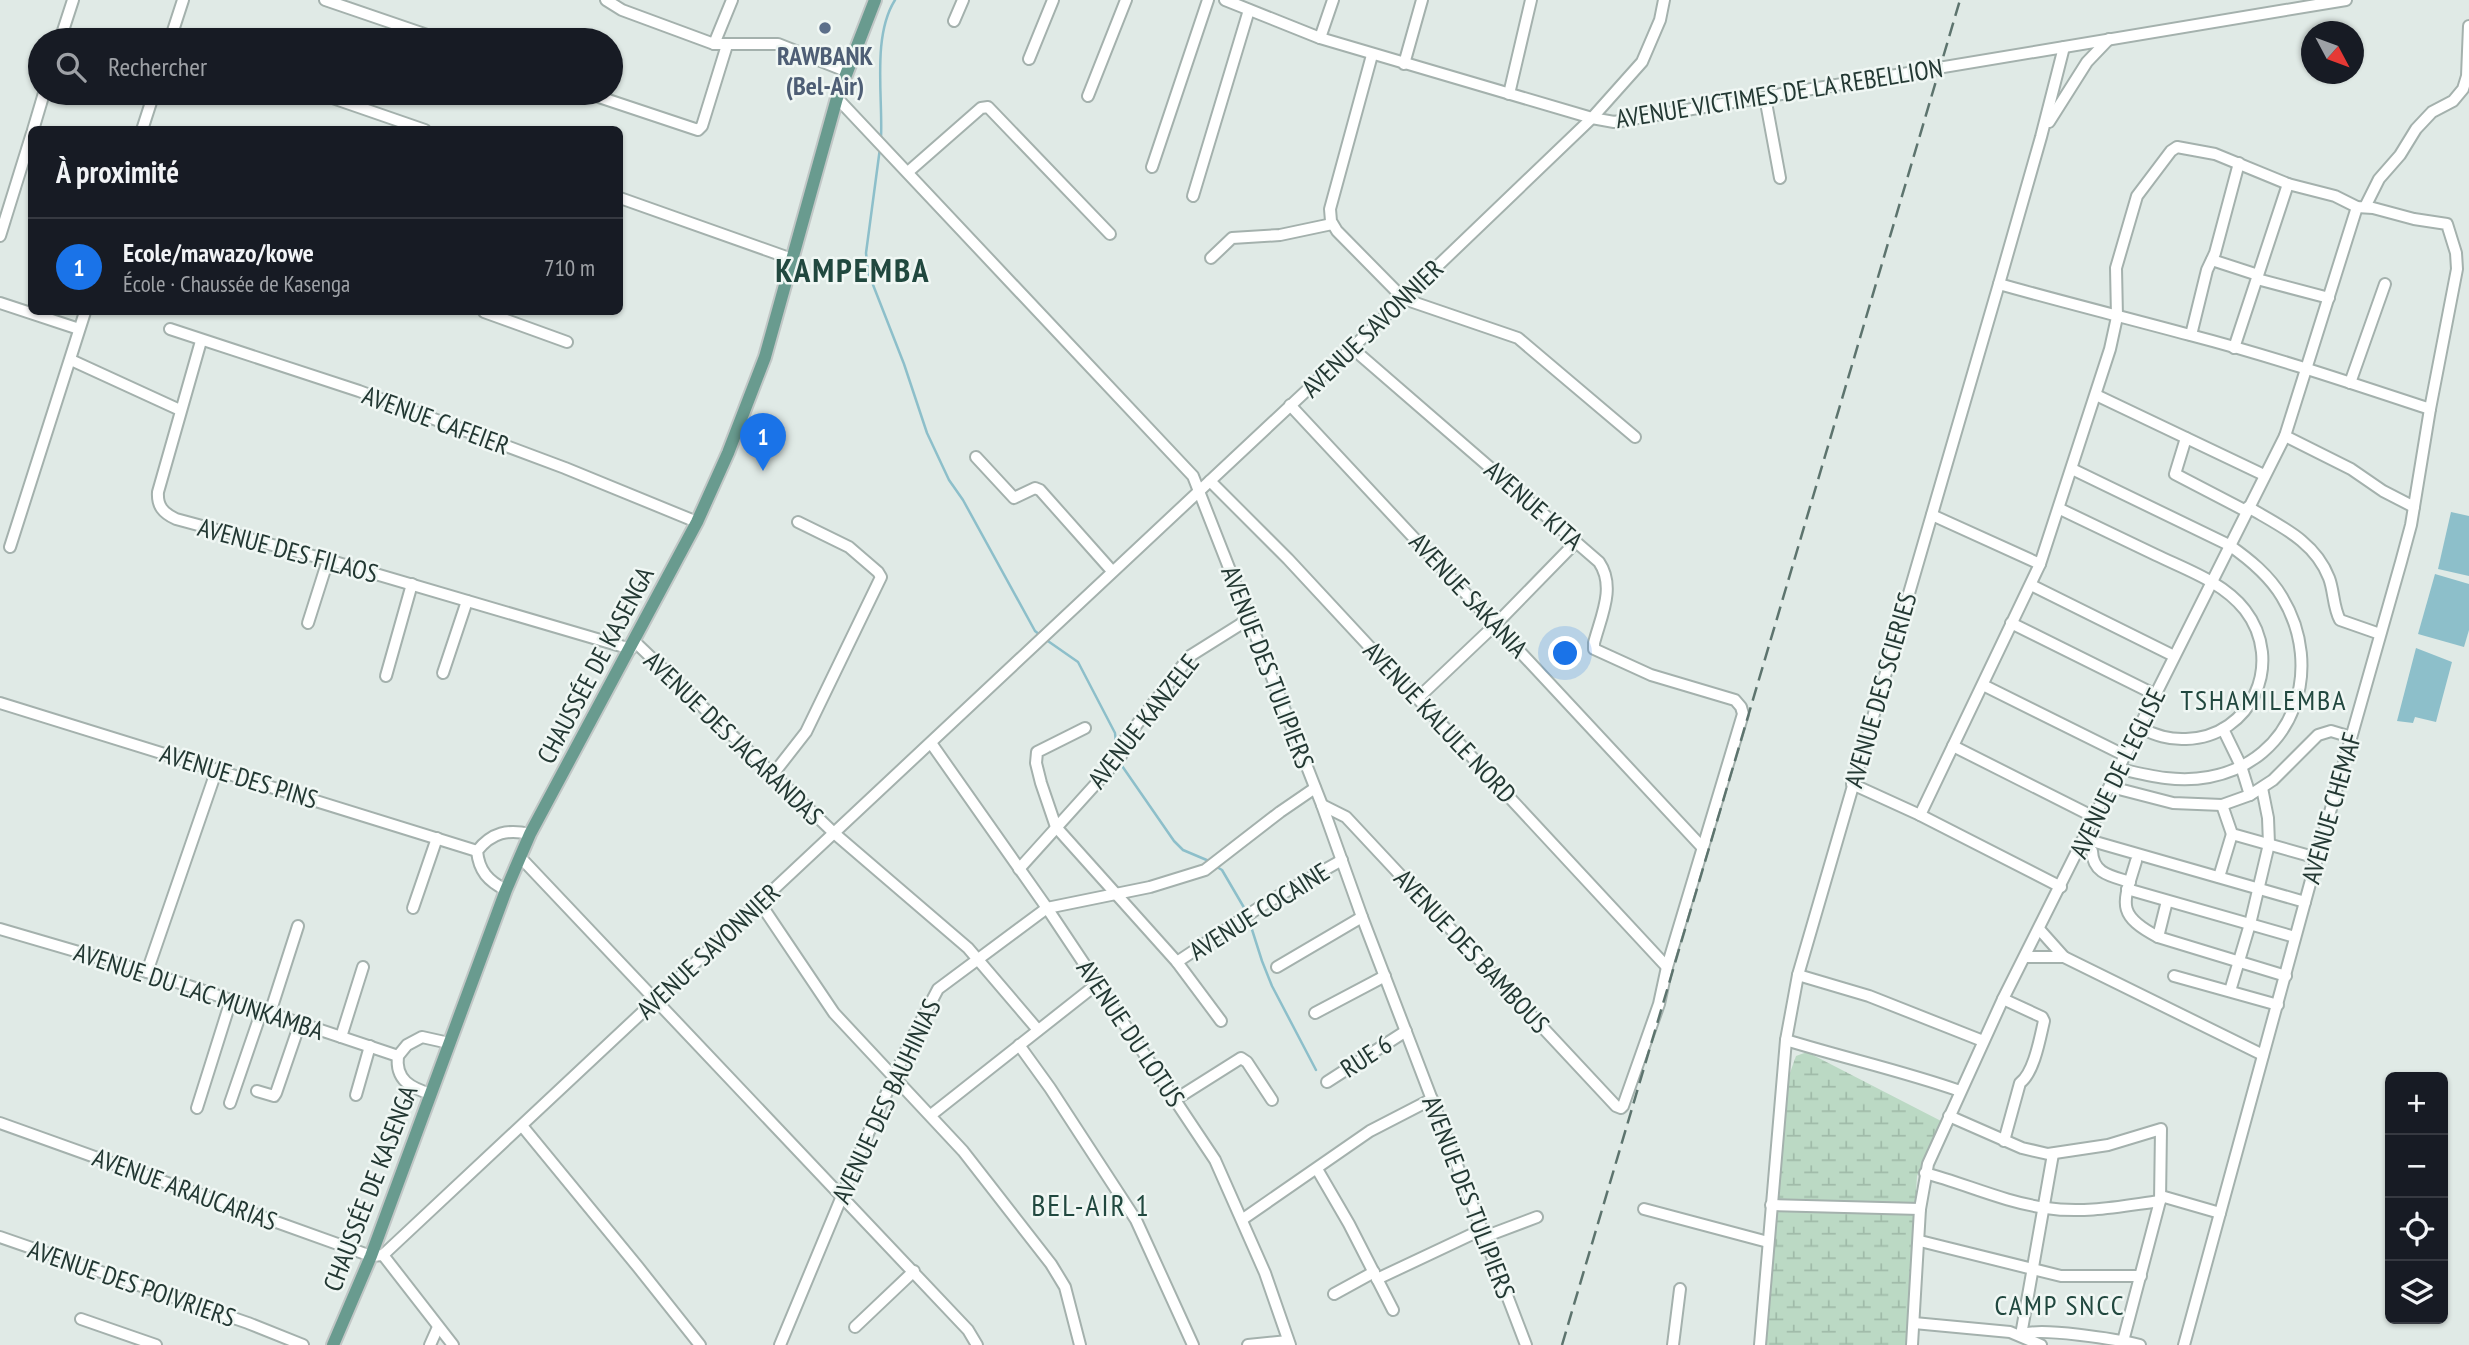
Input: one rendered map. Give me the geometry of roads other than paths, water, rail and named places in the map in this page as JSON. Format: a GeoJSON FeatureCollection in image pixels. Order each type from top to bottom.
{"type":"FeatureCollection","features":[{"type":"Feature","properties":{"kind":"main road","name":"CHAUSSÉE DE KASENGA"},"geometry":{"type":"LineString","coordinates":[[333,1345],[377,1256],[449,1043],[506,890],[530,834],[633,645],[697,522],[729,453],[765,357],[837,98],[875,0]]}},
{"type":"Feature","properties":{"kind":"street"},"geometry":{"type":"LineString","coordinates":[[64,28],[73,0]]}},
{"type":"Feature","properties":{"kind":"street"},"geometry":{"type":"LineString","coordinates":[[174,28],[183,0]]}},
{"type":"Feature","properties":{"kind":"street"},"geometry":{"type":"LineString","coordinates":[[326,0],[407,28]]}},
{"type":"Feature","properties":{"kind":"street"},"geometry":{"type":"LineString","coordinates":[[606,0],[621,10],[714,44],[778,44],[846,71]]}},
{"type":"Feature","properties":{"kind":"street"},"geometry":{"type":"LineString","coordinates":[[714,44],[732,0]]}},
{"type":"Feature","properties":{"kind":"street"},"geometry":{"type":"LineString","coordinates":[[954,21],[963,0]]}},
{"type":"Feature","properties":{"kind":"street"},"geometry":{"type":"LineString","coordinates":[[1029,59],[1053,0]]}},
{"type":"Feature","properties":{"kind":"street"},"geometry":{"type":"LineString","coordinates":[[1088,96],[1126,0]]}},
{"type":"Feature","properties":{"kind":"street"},"geometry":{"type":"LineString","coordinates":[[1152,167],[1208,0]]}},
{"type":"Feature","properties":{"kind":"street","name":"AVENUE VICTIMES DE LA REBELLION"},"geometry":{"type":"LineString","coordinates":[[1225,0],[1320,38],[1372,55],[1614,122],[2111,37],[2346,0]]}},
{"type":"Feature","properties":{"kind":"street"},"geometry":{"type":"LineString","coordinates":[[1320,38],[1333,0]]}},
{"type":"Feature","properties":{"kind":"street"},"geometry":{"type":"LineString","coordinates":[[1404,64],[1422,0]]}},
{"type":"Feature","properties":{"kind":"street"},"geometry":{"type":"LineString","coordinates":[[1509,94],[1531,0]]}},
{"type":"Feature","properties":{"kind":"street","name":"AVENUE SAVONNIER"},"geometry":{"type":"LineString","coordinates":[[377,1256],[523,1127],[1404,299],[1592,118],[1643,62],[1661,20],[1664,0]]}},
{"type":"Feature","properties":{"kind":"street"},"geometry":{"type":"LineString","coordinates":[[1193,196],[1249,10]]}},
{"type":"Feature","properties":{"kind":"street","name":"AVENUE DE L'EGLISE"},"geometry":{"type":"LineString","coordinates":[[1912,1345],[1920,1209],[1925,1173],[1949,1116],[2003,999],[2285,436],[2361,207],[2416,129],[2429,114],[2453,101],[2463,89],[2467,76],[2469,26]]}},
{"type":"Feature","properties":{"kind":"street"},"geometry":{"type":"LineString","coordinates":[[2041,137],[2087,62],[2111,37]]}},
{"type":"Feature","properties":{"kind":"street"},"geometry":{"type":"LineString","coordinates":[[623,105],[698,130],[702,126],[727,46]]}},
{"type":"Feature","properties":{"kind":"street","name":"AVENUE DES SCIERIES"},"geometry":{"type":"LineString","coordinates":[[1760,1345],[1786,1040],[1798,975],[2041,137],[2063,47]]}},
{"type":"Feature","properties":{"kind":"street"},"geometry":{"type":"LineString","coordinates":[[1372,55],[1331,202],[1332,224],[1404,299],[1518,338],[1635,437]]}},
{"type":"Feature","properties":{"kind":"street"},"geometry":{"type":"LineString","coordinates":[[1765,97],[1780,178]]}},
{"type":"Feature","properties":{"kind":"street","name":"AVENUE DES TULIPIERS"},"geometry":{"type":"LineString","coordinates":[[837,98],[1190,471],[1322,805],[1362,917],[1526,1345]]}},
{"type":"Feature","properties":{"kind":"street"},"geometry":{"type":"LineString","coordinates":[[34,126],[40,105]]}},
{"type":"Feature","properties":{"kind":"street"},"geometry":{"type":"LineString","coordinates":[[143,126],[150,105]]}},
{"type":"Feature","properties":{"kind":"street"},"geometry":{"type":"LineString","coordinates":[[353,105],[413,126]]}},
{"type":"Feature","properties":{"kind":"street"},"geometry":{"type":"LineString","coordinates":[[908,172],[981,108],[988,107],[1110,234]]}},
{"type":"Feature","properties":{"kind":"street"},"geometry":{"type":"LineString","coordinates":[[0,236],[28,144]]}},
{"type":"Feature","properties":{"kind":"street","name":"AVENUE CHEMAF"},"geometry":{"type":"LineString","coordinates":[[2117,317],[2116,268],[2137,195],[2177,147],[2215,154],[2288,184],[2335,196],[2361,207],[2447,224],[2456,253],[2457,269],[2402,562],[2295,937],[2184,1345]]}},
{"type":"Feature","properties":{"kind":"street"},"geometry":{"type":"LineString","coordinates":[[2191,335],[2239,163]]}},
{"type":"Feature","properties":{"kind":"street"},"geometry":{"type":"LineString","coordinates":[[2234,348],[2288,184]]}},
{"type":"Feature","properties":{"kind":"street"},"geometry":{"type":"LineString","coordinates":[[623,199],[792,259]]}},
{"type":"Feature","properties":{"kind":"street"},"geometry":{"type":"LineString","coordinates":[[1210,258],[1232,238],[1280,235],[1332,224]]}},
{"type":"Feature","properties":{"kind":"street"},"geometry":{"type":"LineString","coordinates":[[2212,260],[2329,298]]}},
{"type":"Feature","properties":{"kind":"street"},"geometry":{"type":"LineString","coordinates":[[1999,284],[2191,335],[2308,369],[2430,409]]}},
{"type":"Feature","properties":{"kind":"street"},"geometry":{"type":"LineString","coordinates":[[2350,383],[2385,284]]}},
{"type":"Feature","properties":{"kind":"street"},"geometry":{"type":"LineString","coordinates":[[0,303],[28,312]]}},
{"type":"Feature","properties":{"kind":"street"},"geometry":{"type":"LineString","coordinates":[[36,315],[79,329]]}},
{"type":"Feature","properties":{"kind":"street"},"geometry":{"type":"LineString","coordinates":[[10,547],[84,315]]}},
{"type":"Feature","properties":{"kind":"street"},"geometry":{"type":"LineString","coordinates":[[492,315],[567,342]]}},
{"type":"Feature","properties":{"kind":"street"},"geometry":{"type":"LineString","coordinates":[[1920,815],[2040,564],[2073,469],[2117,317]]}},
{"type":"Feature","properties":{"kind":"street","name":"AVENUE CAFEIER"},"geometry":{"type":"LineString","coordinates":[[170,329],[372,396],[565,468],[697,522]]}},
{"type":"Feature","properties":{"kind":"street"},"geometry":{"type":"LineString","coordinates":[[71,360],[180,410],[201,341]]}},
{"type":"Feature","properties":{"kind":"street","name":"AVENUE KITA"},"geometry":{"type":"LineString","coordinates":[[1352,348],[1599,562],[1608,584],[1594,649],[1651,675],[1735,701],[1741,707],[1743,714],[1702,847]]}},
{"type":"Feature","properties":{"kind":"street"},"geometry":{"type":"LineString","coordinates":[[2096,395],[2264,475]]}},
{"type":"Feature","properties":{"kind":"street","name":"AVENUE SAKANIA"},"geometry":{"type":"LineString","coordinates":[[1290,405],[1702,847]]}},
{"type":"Feature","properties":{"kind":"street","name":"AVENUE DES FILAOS"},"geometry":{"type":"LineString","coordinates":[[180,410],[157,500],[164,512],[176,519],[633,645]]}},
{"type":"Feature","properties":{"kind":"street"},"geometry":{"type":"LineString","coordinates":[[2285,436],[2351,469],[2384,491],[2414,506]]}},
{"type":"Feature","properties":{"kind":"street"},"geometry":{"type":"LineString","coordinates":[[2186,438],[2175,474],[2301,539],[2319,557],[2330,580],[2340,620],[2381,634]]}},
{"type":"Feature","properties":{"kind":"street"},"geometry":{"type":"LineString","coordinates":[[976,457],[1013,497],[1019,497],[1035,488],[1042,491],[1112,571]]}},
{"type":"Feature","properties":{"kind":"street"},"geometry":{"type":"LineString","coordinates":[[2073,469],[2229,545],[2259,568],[2282,596],[2298,638],[2302,668],[2297,701],[2290,719],[2265,749],[2241,766],[2208,777],[2178,780],[2120,769]]}},
{"type":"Feature","properties":{"kind":"street","name":"AVENUE KALULE NORD"},"geometry":{"type":"LineString","coordinates":[[1210,481],[1288,559],[1667,967]]}},
{"type":"Feature","properties":{"kind":"street"},"geometry":{"type":"LineString","coordinates":[[2060,509],[2211,581],[2238,602],[2249,615],[2258,636],[2263,659],[2262,674],[2255,696],[2235,720],[2223,729],[2186,739],[2168,738],[2140,728]]}},
{"type":"Feature","properties":{"kind":"street"},"geometry":{"type":"LineString","coordinates":[[1931,515],[2040,564]]}},
{"type":"Feature","properties":{"kind":"street"},"geometry":{"type":"LineString","coordinates":[[774,773],[806,732],[881,577],[849,547],[798,522]]}},
{"type":"Feature","properties":{"kind":"street"},"geometry":{"type":"LineString","coordinates":[[1418,698],[1496,624],[1576,542]]}},
{"type":"Feature","properties":{"kind":"street"},"geometry":{"type":"LineString","coordinates":[[308,623],[328,560]]}},
{"type":"Feature","properties":{"kind":"street"},"geometry":{"type":"LineString","coordinates":[[386,676],[412,584]]}},
{"type":"Feature","properties":{"kind":"street"},"geometry":{"type":"LineString","coordinates":[[2031,585],[2174,656]]}},
{"type":"Feature","properties":{"kind":"street"},"geometry":{"type":"LineString","coordinates":[[443,673],[467,601]]}},
{"type":"Feature","properties":{"kind":"street","name":"AVENUE KANZELE"},"geometry":{"type":"LineString","coordinates":[[1019,869],[1120,757],[1124,741],[1185,662],[1206,645],[1249,618]]}},
{"type":"Feature","properties":{"kind":"street"},"geometry":{"type":"LineString","coordinates":[[2011,623],[2156,695]]}},
{"type":"Feature","properties":{"kind":"street","name":"AVENUE DES JACARANDAS"},"geometry":{"type":"LineString","coordinates":[[633,645],[774,773],[834,833],[940,922],[978,958],[1038,1030]]}},
{"type":"Feature","properties":{"kind":"street"},"geometry":{"type":"LineString","coordinates":[[1983,685],[2126,756]]}},
{"type":"Feature","properties":{"kind":"street","name":"AVENUE DES PINS"},"geometry":{"type":"LineString","coordinates":[[0,703],[477,851]]}},
{"type":"Feature","properties":{"kind":"street"},"geometry":{"type":"LineString","coordinates":[[1085,728],[1037,752],[1036,763],[1041,783],[1056,827],[1177,962],[1221,1021]]}},
{"type":"Feature","properties":{"kind":"street"},"geometry":{"type":"LineString","coordinates":[[2223,729],[2241,766],[2250,795]]}},
{"type":"Feature","properties":{"kind":"street"},"geometry":{"type":"LineString","coordinates":[[2110,787],[2173,803],[2222,805],[2262,788],[2282,772],[2318,735],[2331,731],[2351,737]]}},
{"type":"Feature","properties":{"kind":"street","name":"AVENUE DU LOTUS"},"geometry":{"type":"LineString","coordinates":[[931,743],[1047,908],[1215,1160],[1265,1273],[1289,1343]]}},
{"type":"Feature","properties":{"kind":"street"},"geometry":{"type":"LineString","coordinates":[[1952,746],[2095,818]]}},
{"type":"Feature","properties":{"kind":"street"},"geometry":{"type":"LineString","coordinates":[[147,972],[217,769]]}},
{"type":"Feature","properties":{"kind":"street"},"geometry":{"type":"LineString","coordinates":[[1852,784],[1920,815],[2061,887]]}},
{"type":"Feature","properties":{"kind":"street","name":"AVENUE DES BAUHINIAS"},"geometry":{"type":"LineString","coordinates":[[780,1345],[842,1195],[934,993],[1047,908],[1178,880],[1217,863],[1280,812],[1315,788]]}},
{"type":"Feature","properties":{"kind":"street"},"geometry":{"type":"LineString","coordinates":[[2230,991],[2250,924],[2269,844],[2268,818],[2262,788]]}},
{"type":"Feature","properties":{"kind":"street","name":"AVENUE DES BAMBOUS"},"geometry":{"type":"LineString","coordinates":[[1322,805],[1346,817],[1616,1106],[1621,1108],[1660,1004],[1667,967]]}},
{"type":"Feature","properties":{"kind":"street"},"geometry":{"type":"LineString","coordinates":[[2219,877],[2232,834],[2222,805]]}},
{"type":"Feature","properties":{"kind":"street"},"geometry":{"type":"LineString","coordinates":[[506,890],[484,875],[477,851],[489,838],[498,834],[508,831],[530,834]]}},
{"type":"Feature","properties":{"kind":"street"},"geometry":{"type":"LineString","coordinates":[[2232,834],[2317,858]]}},
{"type":"Feature","properties":{"kind":"street"},"geometry":{"type":"LineString","coordinates":[[413,908],[437,838]]}},
{"type":"Feature","properties":{"kind":"street"},"geometry":{"type":"LineString","coordinates":[[2083,842],[2305,902]]}},
{"type":"Feature","properties":{"kind":"street"},"geometry":{"type":"LineString","coordinates":[[2083,842],[2092,851],[2093,863],[2099,871],[2129,886],[2167,901],[2295,937]]}},
{"type":"Feature","properties":{"kind":"street"},"geometry":{"type":"LineString","coordinates":[[1667,967],[1702,847]]}},
{"type":"Feature","properties":{"kind":"street"},"geometry":{"type":"LineString","coordinates":[[520,857],[914,1271],[968,1330],[978,1345]]}},
{"type":"Feature","properties":{"kind":"street","name":"AVENUE COCAINE"},"geometry":{"type":"LineString","coordinates":[[1177,962],[1248,914],[1342,860]]}},
{"type":"Feature","properties":{"kind":"street"},"geometry":{"type":"LineString","coordinates":[[2136,861],[2125,901],[2126,912],[2144,930],[2158,937],[2286,976]]}},
{"type":"Feature","properties":{"kind":"street"},"geometry":{"type":"LineString","coordinates":[[2158,937],[2167,901]]}},
{"type":"Feature","properties":{"kind":"street"},"geometry":{"type":"LineString","coordinates":[[760,903],[824,1001],[931,1115],[993,1188],[1062,1280],[1069,1296],[1080,1345]]}},
{"type":"Feature","properties":{"kind":"street"},"geometry":{"type":"LineString","coordinates":[[1277,967],[1362,917]]}},
{"type":"Feature","properties":{"kind":"street"},"geometry":{"type":"LineString","coordinates":[[230,1103],[298,926]]}},
{"type":"Feature","properties":{"kind":"street","name":"AVENUE DU LAC MUNKAMBA"},"geometry":{"type":"LineString","coordinates":[[0,929],[147,972],[398,1056]]}},
{"type":"Feature","properties":{"kind":"street"},"geometry":{"type":"LineString","coordinates":[[2039,929],[2064,957],[2263,1055]]}},
{"type":"Feature","properties":{"kind":"street"},"geometry":{"type":"LineString","coordinates":[[2025,957],[2064,957]]}},
{"type":"Feature","properties":{"kind":"street"},"geometry":{"type":"LineString","coordinates":[[341,1037],[363,967]]}},
{"type":"Feature","properties":{"kind":"street"},"geometry":{"type":"LineString","coordinates":[[1798,975],[1869,996],[1983,1041]]}},
{"type":"Feature","properties":{"kind":"street"},"geometry":{"type":"LineString","coordinates":[[1315,1013],[1385,976]]}},
{"type":"Feature","properties":{"kind":"street"},"geometry":{"type":"LineString","coordinates":[[2174,976],[2278,1005]]}},
{"type":"Feature","properties":{"kind":"street"},"geometry":{"type":"LineString","coordinates":[[931,1115],[1097,984]]}},
{"type":"Feature","properties":{"kind":"street"},"geometry":{"type":"LineString","coordinates":[[2003,999],[2042,1017],[2044,1021],[2038,1050],[2027,1076],[2020,1083],[2004,1140]]}},
{"type":"Feature","properties":{"kind":"street"},"geometry":{"type":"LineString","coordinates":[[197,1108],[231,1000]]}},
{"type":"Feature","properties":{"kind":"street"},"geometry":{"type":"LineString","coordinates":[[257,1091],[274,1096],[276,1093],[300,1023]]}},
{"type":"Feature","properties":{"kind":"street","name":"RUE 6"},"geometry":{"type":"LineString","coordinates":[[1327,1082],[1406,1031]]}},
{"type":"Feature","properties":{"kind":"street"},"geometry":{"type":"LineString","coordinates":[[431,1094],[405,1083],[398,1069],[398,1056],[407,1045],[422,1037],[449,1043]]}},
{"type":"Feature","properties":{"kind":"street"},"geometry":{"type":"LineString","coordinates":[[1786,1040],[1913,1075],[1960,1091]]}},
{"type":"Feature","properties":{"kind":"street"},"geometry":{"type":"LineString","coordinates":[[1019,1045],[1136,1220],[1193,1345]]}},
{"type":"Feature","properties":{"kind":"street"},"geometry":{"type":"LineString","coordinates":[[356,1095],[370,1046]]}},
{"type":"Feature","properties":{"kind":"street"},"geometry":{"type":"LineString","coordinates":[[1176,1099],[1241,1058],[1247,1062],[1272,1100]]}},
{"type":"Feature","properties":{"kind":"street"},"geometry":{"type":"LineString","coordinates":[[1243,1219],[1375,1128],[1432,1099]]}},
{"type":"Feature","properties":{"kind":"street"},"geometry":{"type":"LineString","coordinates":[[1949,1116],[2036,1153],[2053,1154],[2128,1140],[2161,1129],[2161,1198],[2123,1343]]}},
{"type":"Feature","properties":{"kind":"street","name":"AVENUE ARAUCARIAS"},"geometry":{"type":"LineString","coordinates":[[0,1122],[377,1256]]}},
{"type":"Feature","properties":{"kind":"street"},"geometry":{"type":"LineString","coordinates":[[523,1127],[699,1345]]}},
{"type":"Feature","properties":{"kind":"street"},"geometry":{"type":"LineString","coordinates":[[2021,1335],[2053,1154]]}},
{"type":"Feature","properties":{"kind":"street"},"geometry":{"type":"LineString","coordinates":[[1317,1169],[1394,1310]]}},
{"type":"Feature","properties":{"kind":"street"},"geometry":{"type":"LineString","coordinates":[[1925,1173],[2003,1198],[2045,1208],[2097,1210],[2161,1198],[2220,1213]]}},
{"type":"Feature","properties":{"kind":"street"},"geometry":{"type":"LineString","coordinates":[[1771,1205],[1920,1209]]}},
{"type":"Feature","properties":{"kind":"street"},"geometry":{"type":"LineString","coordinates":[[1644,1209],[1768,1242]]}},
{"type":"Feature","properties":{"kind":"street"},"geometry":{"type":"LineString","coordinates":[[1334,1294],[1483,1233],[1537,1217]]}},
{"type":"Feature","properties":{"kind":"street","name":"AVENUE DES POIVRIERS"},"geometry":{"type":"LineString","coordinates":[[0,1237],[303,1345]]}},
{"type":"Feature","properties":{"kind":"street"},"geometry":{"type":"LineString","coordinates":[[1920,1241],[2061,1276],[2141,1276]]}},
{"type":"Feature","properties":{"kind":"street"},"geometry":{"type":"LineString","coordinates":[[377,1256],[453,1345]]}},
{"type":"Feature","properties":{"kind":"street"},"geometry":{"type":"LineString","coordinates":[[855,1327],[914,1271]]}},
{"type":"Feature","properties":{"kind":"street"},"geometry":{"type":"LineString","coordinates":[[1673,1345],[1680,1289]]}},
{"type":"Feature","properties":{"kind":"street"},"geometry":{"type":"LineString","coordinates":[[81,1319],[156,1345]]}},
{"type":"Feature","properties":{"kind":"street"},"geometry":{"type":"LineString","coordinates":[[1914,1323],[2010,1332],[2041,1345]]}},
{"type":"Feature","properties":{"kind":"street"},"geometry":{"type":"LineString","coordinates":[[430,1345],[439,1327]]}},
{"type":"Feature","properties":{"kind":"street"},"geometry":{"type":"LineString","coordinates":[[2021,1335],[2029,1331],[2140,1345]]}},
{"type":"Feature","properties":{"kind":"street"},"geometry":{"type":"LineString","coordinates":[[1248,1345],[1289,1343]]}},
{"type":"Feature","properties":{"kind":"water"},"geometry":{"type":"Polygon","coordinates":[[[2451,512],[2469,516],[2469,576],[2438,569],[2451,512]]]}},
{"type":"Feature","properties":{"kind":"water"},"geometry":{"type":"Polygon","coordinates":[[[2435,574],[2469,584],[2469,630],[2464,647],[2418,634],[2435,574]]]}},
{"type":"Feature","properties":{"kind":"water"},"geometry":{"type":"Polygon","coordinates":[[[2416,648],[2452,662],[2436,722],[2415,717],[2413,723],[2397,721],[2416,648]]]}},
{"type":"Feature","properties":{"kind":"waterway"},"geometry":{"type":"LineString","coordinates":[[881,138],[881,49],[883,31],[895,0]]}},
{"type":"Feature","properties":{"kind":"waterway"},"geometry":{"type":"LineString","coordinates":[[880,148],[866,253],[868,272],[904,364],[927,433],[949,480],[963,500],[1035,631],[1040,635]]}},
{"type":"Feature","properties":{"kind":"waterway"},"geometry":{"type":"LineString","coordinates":[[1045,639],[1078,662],[1115,733],[1117,753]]}},
{"type":"Feature","properties":{"kind":"waterway"},"geometry":{"type":"LineString","coordinates":[[1120,763],[1174,841],[1183,850],[1209,861]]}},
{"type":"Feature","properties":{"kind":"waterway"},"geometry":{"type":"LineString","coordinates":[[1217,867],[1222,870],[1246,911]]}},
{"type":"Feature","properties":{"kind":"waterway"},"geometry":{"type":"LineString","coordinates":[[1248,917],[1272,986],[1316,1070]]}},
{"type":"Feature","properties":{"kind":"railway"},"geometry":{"type":"LineString","coordinates":[[1562,1345],[1960,0]]}},
{"type":"Feature","properties":{"kind":"place","name":"RAWBANK (Bel-Air)"},"geometry":{"type":"Point","coordinates":[825,28]}},
{"type":"Feature","properties":{"kind":"place","name":"Ecole/mawazo/kowe"},"geometry":{"type":"Point","coordinates":[763,471]}},
{"type":"Feature","properties":{"kind":"district","name":"KAMPEMBA"},"geometry":{"type":"Point","coordinates":[853,269]}},
{"type":"Feature","properties":{"kind":"district","name":"TSHAMILEMBA"},"geometry":{"type":"Point","coordinates":[2264,699]}},
{"type":"Feature","properties":{"kind":"district","name":"BEL-AIR 1"},"geometry":{"type":"Point","coordinates":[1091,1204]}},
{"type":"Feature","properties":{"kind":"district","name":"CAMP SNCC"},"geometry":{"type":"Point","coordinates":[2060,1304]}}]}
